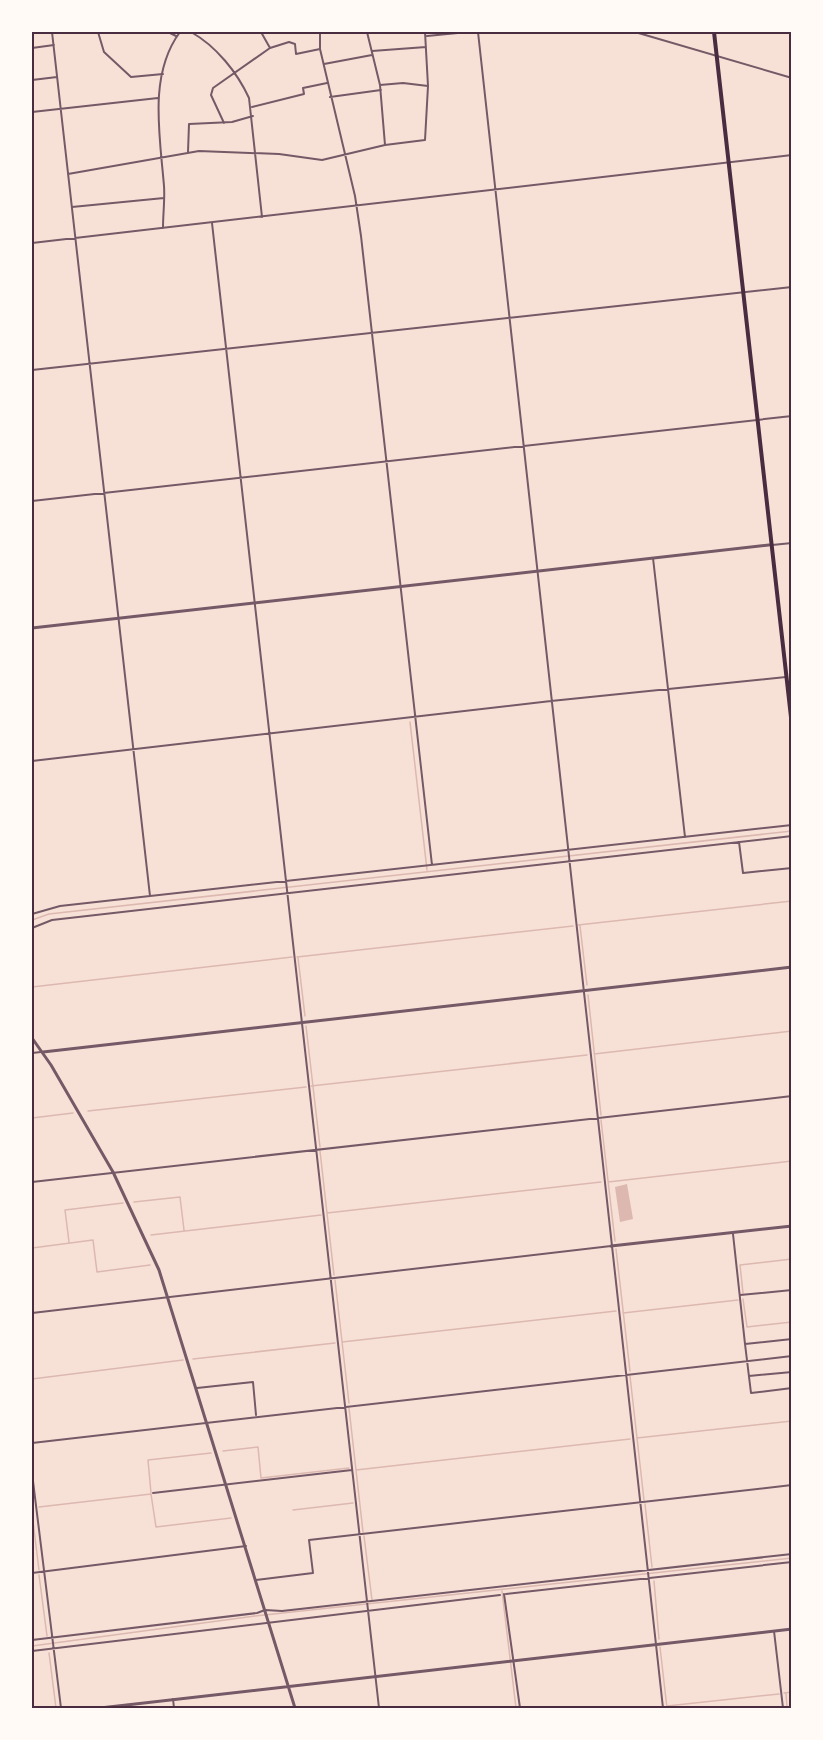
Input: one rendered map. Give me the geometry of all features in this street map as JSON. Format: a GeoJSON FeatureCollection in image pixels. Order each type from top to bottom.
{"type":"FeatureCollection","features":[{"type":"Feature","properties":{"kind":"main road"},"geometry":{"type":"LineString","coordinates":[[714,32],[769,545],[792,726]]}},
{"type":"Feature","properties":{"kind":"street"},"geometry":{"type":"LineString","coordinates":[[52,32],[150,896]]}},
{"type":"Feature","properties":{"kind":"street"},"geometry":{"type":"LineString","coordinates":[[98,32],[104,52],[131,76],[163,74]]}},
{"type":"Feature","properties":{"kind":"street"},"geometry":{"type":"LineString","coordinates":[[168,32],[176,36]]}},
{"type":"Feature","properties":{"kind":"street"},"geometry":{"type":"LineString","coordinates":[[163,228],[164,198],[158,98],[163,74],[176,36],[180,32]]}},
{"type":"Feature","properties":{"kind":"street"},"geometry":{"type":"LineString","coordinates":[[191,32],[214,47],[241,82],[252,107],[262,217]]}},
{"type":"Feature","properties":{"kind":"street"},"geometry":{"type":"LineString","coordinates":[[261,32],[270,48]]}},
{"type":"Feature","properties":{"kind":"street"},"geometry":{"type":"LineString","coordinates":[[331,32],[320,32],[320,49],[357,206],[432,865]]}},
{"type":"Feature","properties":{"kind":"street"},"geometry":{"type":"LineString","coordinates":[[367,32],[381,90],[385,145]]}},
{"type":"Feature","properties":{"kind":"street"},"geometry":{"type":"LineString","coordinates":[[68,174],[188,152],[256,153],[322,160],[385,145],[424,140],[428,86],[425,32]]}},
{"type":"Feature","properties":{"kind":"street"},"geometry":{"type":"LineString","coordinates":[[426,36],[468,32]]}},
{"type":"Feature","properties":{"kind":"street"},"geometry":{"type":"LineString","coordinates":[[478,32],[663,1708]]}},
{"type":"Feature","properties":{"kind":"street"},"geometry":{"type":"LineString","coordinates":[[635,32],[792,78]]}},
{"type":"Feature","properties":{"kind":"street"},"geometry":{"type":"LineString","coordinates":[[224,123],[211,95],[213,88],[270,48],[289,42],[295,44],[296,54],[320,49]]}},
{"type":"Feature","properties":{"kind":"street"},"geometry":{"type":"LineString","coordinates":[[32,48],[54,45]]}},
{"type":"Feature","properties":{"kind":"street"},"geometry":{"type":"LineString","coordinates":[[324,64],[373,53],[426,47]]}},
{"type":"Feature","properties":{"kind":"street"},"geometry":{"type":"LineString","coordinates":[[32,80],[57,77]]}},
{"type":"Feature","properties":{"kind":"street"},"geometry":{"type":"LineString","coordinates":[[252,107],[304,94],[303,88],[328,83]]}},
{"type":"Feature","properties":{"kind":"street"},"geometry":{"type":"LineString","coordinates":[[380,86],[403,83],[428,86]]}},
{"type":"Feature","properties":{"kind":"street"},"geometry":{"type":"LineString","coordinates":[[330,98],[381,90]]}},
{"type":"Feature","properties":{"kind":"street"},"geometry":{"type":"LineString","coordinates":[[32,112],[158,98]]}},
{"type":"Feature","properties":{"kind":"street"},"geometry":{"type":"LineString","coordinates":[[188,152],[189,124],[224,123],[253,117]]}},
{"type":"Feature","properties":{"kind":"street"},"geometry":{"type":"LineString","coordinates":[[32,243],[792,155]]}},
{"type":"Feature","properties":{"kind":"street"},"geometry":{"type":"LineString","coordinates":[[72,207],[164,198]]}},
{"type":"Feature","properties":{"kind":"street"},"geometry":{"type":"LineString","coordinates":[[212,223],[379,1708]]}},
{"type":"Feature","properties":{"kind":"street"},"geometry":{"type":"LineString","coordinates":[[32,370],[792,287]]}},
{"type":"Feature","properties":{"kind":"street"},"geometry":{"type":"LineString","coordinates":[[32,501],[792,416]]}},
{"type":"Feature","properties":{"kind":"street"},"geometry":{"type":"LineString","coordinates":[[32,628],[792,543]]}},
{"type":"Feature","properties":{"kind":"street"},"geometry":{"type":"LineString","coordinates":[[653,558],[685,837]]}},
{"type":"Feature","properties":{"kind":"street"},"geometry":{"type":"LineString","coordinates":[[32,761],[416,716],[792,676]]}},
{"type":"Feature","properties":{"kind":"street"},"geometry":{"type":"LineString","coordinates":[[32,914],[50,907],[792,825]]}},
{"type":"Feature","properties":{"kind":"street"},"geometry":{"type":"LineString","coordinates":[[32,928],[52,920],[792,836]]}},
{"type":"Feature","properties":{"kind":"street"},"geometry":{"type":"LineString","coordinates":[[739,842],[743,873],[792,868]]}},
{"type":"Feature","properties":{"kind":"street"},"geometry":{"type":"LineString","coordinates":[[32,1053],[792,967]]}},
{"type":"Feature","properties":{"kind":"street"},"geometry":{"type":"LineString","coordinates":[[32,1038],[43,1052],[113,1172],[147,1241],[168,1296],[295,1708]]}},
{"type":"Feature","properties":{"kind":"street"},"geometry":{"type":"LineString","coordinates":[[32,1182],[792,1096]]}},
{"type":"Feature","properties":{"kind":"street"},"geometry":{"type":"LineString","coordinates":[[32,1313],[792,1226]]}},
{"type":"Feature","properties":{"kind":"street"},"geometry":{"type":"LineString","coordinates":[[733,1232],[751,1393],[792,1388]]}},
{"type":"Feature","properties":{"kind":"street"},"geometry":{"type":"LineString","coordinates":[[740,1295],[792,1290]]}},
{"type":"Feature","properties":{"kind":"street"},"geometry":{"type":"LineString","coordinates":[[746,1344],[792,1339]]}},
{"type":"Feature","properties":{"kind":"street"},"geometry":{"type":"LineString","coordinates":[[32,1443],[207,1421],[792,1356]]}},
{"type":"Feature","properties":{"kind":"street"},"geometry":{"type":"LineString","coordinates":[[749,1376],[792,1372]]}},
{"type":"Feature","properties":{"kind":"street"},"geometry":{"type":"LineString","coordinates":[[197,1388],[253,1382],[256,1416]]}},
{"type":"Feature","properties":{"kind":"street"},"geometry":{"type":"LineString","coordinates":[[153,1492],[352,1470]]}},
{"type":"Feature","properties":{"kind":"street"},"geometry":{"type":"LineString","coordinates":[[32,1473],[61,1708]]}},
{"type":"Feature","properties":{"kind":"street"},"geometry":{"type":"LineString","coordinates":[[256,1580],[313,1573],[309,1540],[792,1485]]}},
{"type":"Feature","properties":{"kind":"street"},"geometry":{"type":"LineString","coordinates":[[32,1574],[246,1546]]}},
{"type":"Feature","properties":{"kind":"street"},"geometry":{"type":"LineString","coordinates":[[32,1640],[266,1611],[792,1554]]}},
{"type":"Feature","properties":{"kind":"street"},"geometry":{"type":"LineString","coordinates":[[520,1708],[505,1594],[792,1562]]}},
{"type":"Feature","properties":{"kind":"street"},"geometry":{"type":"LineString","coordinates":[[32,1651],[268,1620],[500,1595]]}},
{"type":"Feature","properties":{"kind":"street"},"geometry":{"type":"LineString","coordinates":[[100,1708],[792,1629]]}},
{"type":"Feature","properties":{"kind":"street"},"geometry":{"type":"LineString","coordinates":[[774,1631],[783,1708]]}},
{"type":"Feature","properties":{"kind":"street"},"geometry":{"type":"LineString","coordinates":[[173,1700],[174,1708]]}},
{"type":"Feature","properties":{"kind":"shaded area"},"geometry":{"type":"Polygon","coordinates":[[[627,1184],[633,1219],[620,1222],[615,1187],[627,1184]]]}},
{"type":"Feature","properties":{"kind":"waterway"},"geometry":{"type":"LineString","coordinates":[[410,722],[427,870]]}},
{"type":"Feature","properties":{"kind":"waterway"},"geometry":{"type":"LineString","coordinates":[[32,920],[49,914],[792,831]]}},
{"type":"Feature","properties":{"kind":"waterway"},"geometry":{"type":"LineString","coordinates":[[578,925],[792,901]]}},
{"type":"Feature","properties":{"kind":"waterway"},"geometry":{"type":"LineString","coordinates":[[297,957],[573,926]]}},
{"type":"Feature","properties":{"kind":"waterway"},"geometry":{"type":"LineString","coordinates":[[580,926],[587,985]]}},
{"type":"Feature","properties":{"kind":"waterway"},"geometry":{"type":"LineString","coordinates":[[32,987],[292,957]]}},
{"type":"Feature","properties":{"kind":"waterway"},"geometry":{"type":"LineString","coordinates":[[298,958],[305,1016]]}},
{"type":"Feature","properties":{"kind":"waterway"},"geometry":{"type":"LineString","coordinates":[[588,995],[601,1115]]}},
{"type":"Feature","properties":{"kind":"waterway"},"geometry":{"type":"LineString","coordinates":[[306,1026],[320,1147]]}},
{"type":"Feature","properties":{"kind":"waterway"},"geometry":{"type":"LineString","coordinates":[[594,1054],[792,1031]]}},
{"type":"Feature","properties":{"kind":"waterway"},"geometry":{"type":"LineString","coordinates":[[311,1086],[587,1055]]}},
{"type":"Feature","properties":{"kind":"waterway"},"geometry":{"type":"LineString","coordinates":[[88,1111],[306,1087]]}},
{"type":"Feature","properties":{"kind":"waterway"},"geometry":{"type":"LineString","coordinates":[[32,1118],[73,1113]]}},
{"type":"Feature","properties":{"kind":"waterway"},"geometry":{"type":"LineString","coordinates":[[601,1120],[615,1241]]}},
{"type":"Feature","properties":{"kind":"waterway"},"geometry":{"type":"LineString","coordinates":[[320,1151],[334,1275]]}},
{"type":"Feature","properties":{"kind":"waterway"},"geometry":{"type":"LineString","coordinates":[[608,1182],[792,1161]]}},
{"type":"Feature","properties":{"kind":"waterway"},"geometry":{"type":"LineString","coordinates":[[327,1213],[601,1182]]}},
{"type":"Feature","properties":{"kind":"waterway"},"geometry":{"type":"LineString","coordinates":[[134,1202],[180,1197],[184,1230]]}},
{"type":"Feature","properties":{"kind":"waterway"},"geometry":{"type":"LineString","coordinates":[[69,1242],[65,1210],[123,1203]]}},
{"type":"Feature","properties":{"kind":"waterway"},"geometry":{"type":"LineString","coordinates":[[151,1235],[321,1215]]}},
{"type":"Feature","properties":{"kind":"waterway"},"geometry":{"type":"LineString","coordinates":[[32,1248],[93,1240],[97,1272],[150,1265]]}},
{"type":"Feature","properties":{"kind":"waterway"},"geometry":{"type":"LineString","coordinates":[[616,1249],[630,1371]]}},
{"type":"Feature","properties":{"kind":"waterway"},"geometry":{"type":"LineString","coordinates":[[743,1293],[740,1265],[792,1259]]}},
{"type":"Feature","properties":{"kind":"waterway"},"geometry":{"type":"LineString","coordinates":[[335,1280],[349,1403]]}},
{"type":"Feature","properties":{"kind":"waterway"},"geometry":{"type":"LineString","coordinates":[[743,1299],[747,1327],[792,1322]]}},
{"type":"Feature","properties":{"kind":"waterway"},"geometry":{"type":"LineString","coordinates":[[623,1313],[738,1300]]}},
{"type":"Feature","properties":{"kind":"waterway"},"geometry":{"type":"LineString","coordinates":[[342,1342],[616,1311]]}},
{"type":"Feature","properties":{"kind":"waterway"},"geometry":{"type":"LineString","coordinates":[[193,1359],[335,1343]]}},
{"type":"Feature","properties":{"kind":"waterway"},"geometry":{"type":"LineString","coordinates":[[32,1379],[183,1360]]}},
{"type":"Feature","properties":{"kind":"waterway"},"geometry":{"type":"LineString","coordinates":[[630,1376],[644,1500]]}},
{"type":"Feature","properties":{"kind":"waterway"},"geometry":{"type":"LineString","coordinates":[[349,1408],[363,1532]]}},
{"type":"Feature","properties":{"kind":"waterway"},"geometry":{"type":"LineString","coordinates":[[637,1438],[792,1421]]}},
{"type":"Feature","properties":{"kind":"waterway"},"geometry":{"type":"LineString","coordinates":[[356,1470],[630,1439]]}},
{"type":"Feature","properties":{"kind":"waterway"},"geometry":{"type":"LineString","coordinates":[[223,1451],[258,1447],[261,1478],[349,1468]]}},
{"type":"Feature","properties":{"kind":"waterway"},"geometry":{"type":"LineString","coordinates":[[151,1493],[148,1460],[211,1453]]}},
{"type":"Feature","properties":{"kind":"waterway"},"geometry":{"type":"LineString","coordinates":[[39,1507],[151,1494],[156,1527],[231,1518]]}},
{"type":"Feature","properties":{"kind":"waterway"},"geometry":{"type":"LineString","coordinates":[[293,1510],[353,1503]]}},
{"type":"Feature","properties":{"kind":"waterway"},"geometry":{"type":"LineString","coordinates":[[645,1504],[652,1567]]}},
{"type":"Feature","properties":{"kind":"waterway"},"geometry":{"type":"LineString","coordinates":[[32,1513],[39,1570]]}},
{"type":"Feature","properties":{"kind":"waterway"},"geometry":{"type":"LineString","coordinates":[[364,1536],[372,1600]]}},
{"type":"Feature","properties":{"kind":"waterway"},"geometry":{"type":"LineString","coordinates":[[32,1646],[255,1616],[792,1558]]}},
{"type":"Feature","properties":{"kind":"waterway"},"geometry":{"type":"LineString","coordinates":[[39,1575],[47,1636]]}},
{"type":"Feature","properties":{"kind":"waterway"},"geometry":{"type":"LineString","coordinates":[[654,1581],[659,1639]]}},
{"type":"Feature","properties":{"kind":"waterway"},"geometry":{"type":"LineString","coordinates":[[502,1591],[516,1708]]}},
{"type":"Feature","properties":{"kind":"waterway"},"geometry":{"type":"LineString","coordinates":[[660,1647],[667,1708]]}},
{"type":"Feature","properties":{"kind":"waterway"},"geometry":{"type":"LineString","coordinates":[[49,1653],[56,1708]]}},
{"type":"Feature","properties":{"kind":"waterway"},"geometry":{"type":"LineString","coordinates":[[784,1693],[792,1692]]}},
{"type":"Feature","properties":{"kind":"waterway"},"geometry":{"type":"LineString","coordinates":[[786,1693],[787,1708]]}},
{"type":"Feature","properties":{"kind":"waterway"},"geometry":{"type":"LineString","coordinates":[[667,1706],[779,1694]]}},
{"type":"Feature","properties":{"kind":"waterway"},"geometry":{"type":"LineString","coordinates":[[646,1708],[660,1707]]}}]}
